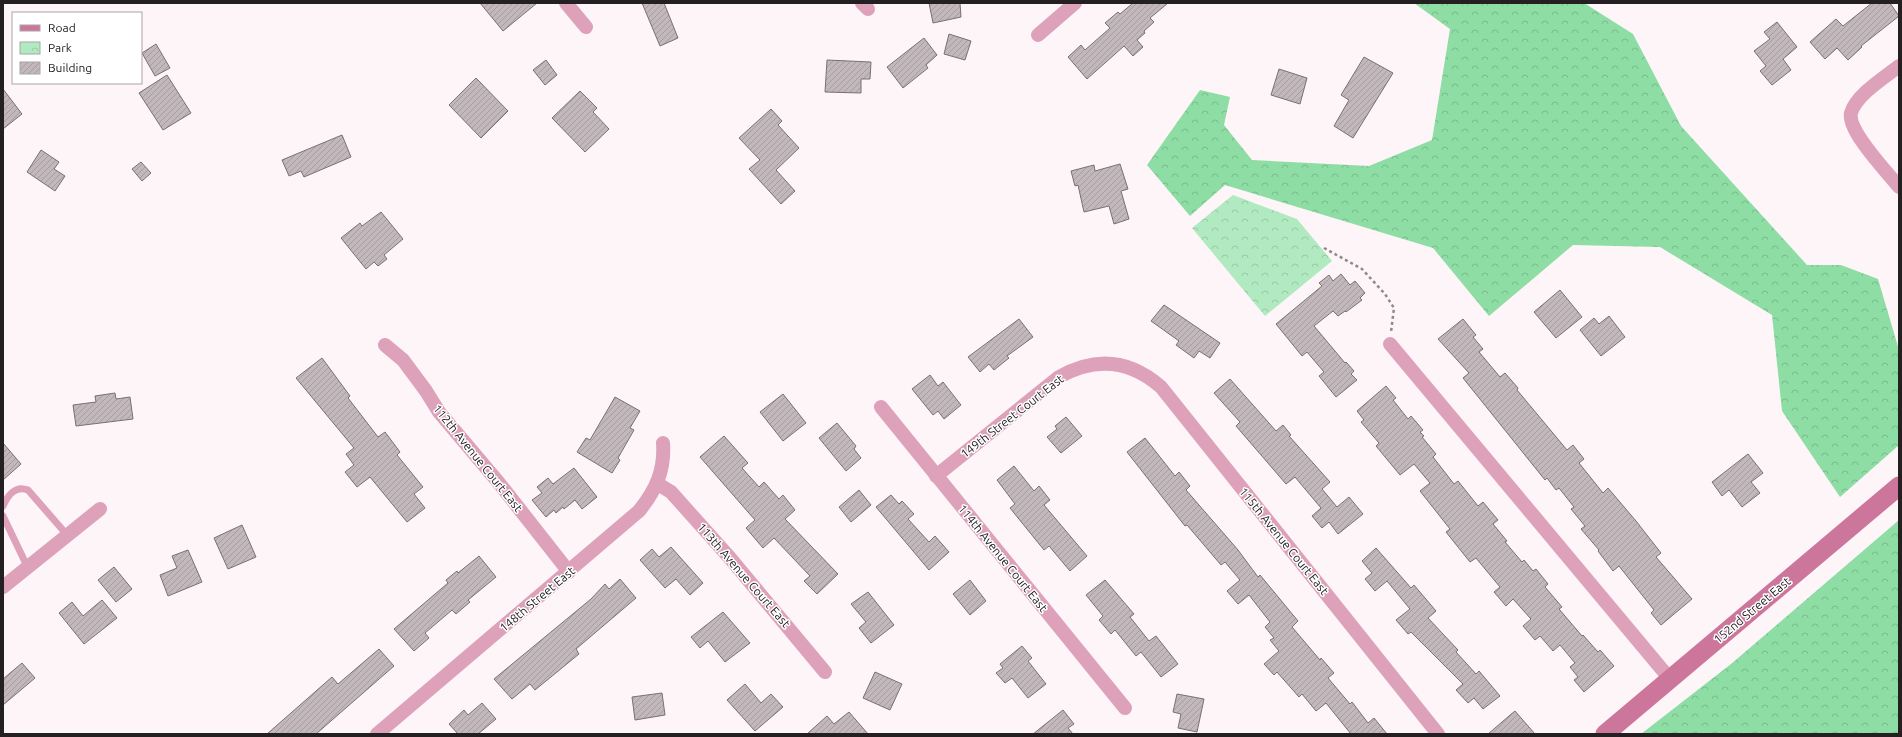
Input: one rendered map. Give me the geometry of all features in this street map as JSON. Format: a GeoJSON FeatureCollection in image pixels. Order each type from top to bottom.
{"type":"FeatureCollection","features":[{"type":"Feature","properties":{"kind":"main road","name":"152nd Street East"},"geometry":{"type":"LineString","coordinates":[[1605,734],[1899,486]]}},
{"type":"Feature","properties":{"kind":"street"},"geometry":{"type":"LineString","coordinates":[[566,3],[586,27]]}},
{"type":"Feature","properties":{"kind":"street"},"geometry":{"type":"LineString","coordinates":[[1038,35],[1075,3]]}},
{"type":"Feature","properties":{"kind":"street"},"geometry":{"type":"LineString","coordinates":[[1899,66],[1869,89],[1859,99],[1851,114],[1853,125],[1858,135],[1899,187]]}},
{"type":"Feature","properties":{"kind":"street"},"geometry":{"type":"LineString","coordinates":[[1390,344],[1670,679]]}},
{"type":"Feature","properties":{"kind":"street","name":"112th Avenue Court East"},"geometry":{"type":"LineString","coordinates":[[385,346],[402,360],[426,391],[439,412],[569,572]]}},
{"type":"Feature","properties":{"kind":"street","name":"149th Street Court East"},"geometry":{"type":"LineString","coordinates":[[936,476],[1059,377],[1083,366],[1096,364],[1117,364]]}},
{"type":"Feature","properties":{"kind":"street","name":"115th Avenue Court East"},"geometry":{"type":"LineString","coordinates":[[1117,364],[1140,372],[1161,387],[1438,734]]}},
{"type":"Feature","properties":{"kind":"street","name":"114th Avenue Court East"},"geometry":{"type":"LineString","coordinates":[[881,407],[1125,708]]}},
{"type":"Feature","properties":{"kind":"street","name":"148th Street East"},"geometry":{"type":"LineString","coordinates":[[377,734],[639,511],[658,484],[664,450],[663,443]]}},
{"type":"Feature","properties":{"kind":"street","name":"113th Avenue Court East"},"geometry":{"type":"LineString","coordinates":[[658,484],[671,492],[721,547],[825,672]]}},
{"type":"Feature","properties":{"kind":"street"},"geometry":{"type":"LineString","coordinates":[[3,587],[27,566],[68,536],[100,509]]}},
{"type":"Feature","properties":{"kind":"lane"},"geometry":{"type":"LineString","coordinates":[[3,506],[7,497],[16,490],[22,488],[28,490],[68,536]]}},
{"type":"Feature","properties":{"kind":"lane"},"geometry":{"type":"LineString","coordinates":[[3,516],[27,566]]}},
{"type":"Feature","properties":{"kind":"path"},"geometry":{"type":"LineString","coordinates":[[1324,248],[1362,269],[1386,294],[1394,308],[1390,344]]}},
{"type":"Feature","properties":{"kind":"green space"},"geometry":{"type":"Polygon","coordinates":[[[1414,3],[1584,3],[1633,34],[1681,126],[1807,265],[1841,265],[1878,279],[1899,350],[1899,445],[1840,497],[1782,411],[1772,315],[1660,247],[1573,245],[1489,316],[1433,248],[1225,185],[1190,216],[1147,165],[1200,90],[1230,97],[1224,125],[1252,160],[1369,166],[1432,140],[1450,29],[1414,3]]]}},
{"type":"Feature","properties":{"kind":"green space"},"geometry":{"type":"Polygon","coordinates":[[[1233,195],[1297,219],[1332,261],[1265,316],[1192,228],[1233,195]]]}},
{"type":"Feature","properties":{"kind":"green space"},"geometry":{"type":"Polygon","coordinates":[[[1899,520],[1899,734],[1641,734],[1731,664],[1899,520]]]}},
{"type":"Feature","properties":{"kind":"building"},"geometry":{"type":"Polygon","coordinates":[[[480,3],[537,3],[503,31],[480,3]]]}},
{"type":"Feature","properties":{"kind":"building"},"geometry":{"type":"Polygon","coordinates":[[[642,3],[664,3],[678,38],[660,46],[642,3]]]}},
{"type":"Feature","properties":{"kind":"building"},"geometry":{"type":"Polygon","coordinates":[[[929,3],[960,3],[961,17],[933,23],[929,3]]]}},
{"type":"Feature","properties":{"kind":"building"},"geometry":{"type":"Polygon","coordinates":[[[1133,3],[1168,3],[1150,18],[1154,22],[1137,40],[1143,47],[1133,56],[1124,46],[1087,79],[1068,57],[1081,45],[1085,50],[1110,28],[1105,23],[1118,12],[1120,14],[1133,3]]]}},
{"type":"Feature","properties":{"kind":"building"},"geometry":{"type":"Polygon","coordinates":[[[1872,3],[1890,3],[1899,16],[1861,46],[1862,47],[1848,60],[1837,48],[1825,59],[1810,42],[1836,19],[1843,26],[1872,3]]]}},
{"type":"Feature","properties":{"kind":"building"},"geometry":{"type":"Polygon","coordinates":[[[1777,22],[1797,47],[1783,59],[1791,70],[1772,85],[1760,71],[1766,66],[1754,51],[1770,39],[1764,32],[1777,22]]]}},
{"type":"Feature","properties":{"kind":"building"},"geometry":{"type":"Polygon","coordinates":[[[949,34],[971,41],[965,60],[944,54],[949,34]]]}},
{"type":"Feature","properties":{"kind":"building"},"geometry":{"type":"Polygon","coordinates":[[[924,38],[937,55],[926,65],[928,68],[903,88],[887,67],[924,38]]]}},
{"type":"Feature","properties":{"kind":"building"},"geometry":{"type":"Polygon","coordinates":[[[156,44],[170,68],[155,76],[142,53],[156,44]]]}},
{"type":"Feature","properties":{"kind":"building"},"geometry":{"type":"Polygon","coordinates":[[[1364,57],[1393,73],[1353,138],[1334,126],[1349,100],[1341,95],[1364,57]]]}},
{"type":"Feature","properties":{"kind":"building"},"geometry":{"type":"Polygon","coordinates":[[[546,60],[557,75],[545,85],[533,70],[546,60]]]}},
{"type":"Feature","properties":{"kind":"building"},"geometry":{"type":"Polygon","coordinates":[[[827,60],[871,62],[870,79],[861,79],[861,93],[825,92],[827,60]]]}},
{"type":"Feature","properties":{"kind":"building"},"geometry":{"type":"Polygon","coordinates":[[[1279,69],[1307,78],[1300,104],[1271,95],[1279,69]]]}},
{"type":"Feature","properties":{"kind":"building"},"geometry":{"type":"Polygon","coordinates":[[[167,75],[191,113],[163,130],[139,93],[167,75]]]}},
{"type":"Feature","properties":{"kind":"building"},"geometry":{"type":"Polygon","coordinates":[[[476,78],[508,111],[481,138],[449,105],[476,78]]]}},
{"type":"Feature","properties":{"kind":"building"},"geometry":{"type":"Polygon","coordinates":[[[3,89],[22,114],[3,129],[3,89]]]}},
{"type":"Feature","properties":{"kind":"building"},"geometry":{"type":"Polygon","coordinates":[[[580,91],[597,108],[593,112],[609,129],[585,152],[552,118],[580,91]]]}},
{"type":"Feature","properties":{"kind":"building"},"geometry":{"type":"Polygon","coordinates":[[[771,109],[782,121],[778,125],[799,148],[776,170],[795,191],[781,204],[749,169],[760,160],[739,138],[771,109]]]}},
{"type":"Feature","properties":{"kind":"building"},"geometry":{"type":"Polygon","coordinates":[[[342,135],[351,157],[304,177],[301,171],[289,176],[282,160],[342,135]]]}},
{"type":"Feature","properties":{"kind":"building"},"geometry":{"type":"Polygon","coordinates":[[[41,150],[59,162],[54,169],[65,176],[55,191],[27,172],[41,150]]]}},
{"type":"Feature","properties":{"kind":"building"},"geometry":{"type":"Polygon","coordinates":[[[141,162],[151,173],[142,181],[132,169],[141,162]]]}},
{"type":"Feature","properties":{"kind":"building"},"geometry":{"type":"Polygon","coordinates":[[[1120,164],[1128,189],[1121,191],[1129,219],[1114,224],[1109,206],[1084,212],[1078,185],[1075,186],[1071,171],[1094,165],[1095,171],[1120,164]]]}},
{"type":"Feature","properties":{"kind":"building"},"geometry":{"type":"Polygon","coordinates":[[[381,212],[403,239],[384,255],[387,259],[378,266],[374,262],[366,269],[341,238],[360,223],[362,226],[381,212]]]}},
{"type":"Feature","properties":{"kind":"building"},"geometry":{"type":"Polygon","coordinates":[[[1341,274],[1350,285],[1355,281],[1365,293],[1360,298],[1362,300],[1338,316],[1333,311],[1314,326],[1345,363],[1346,362],[1354,371],[1351,374],[1357,380],[1336,397],[1319,376],[1324,372],[1307,352],[1302,356],[1276,324],[1322,286],[1319,283],[1329,275],[1333,281],[1341,274]]]}},
{"type":"Feature","properties":{"kind":"building"},"geometry":{"type":"Polygon","coordinates":[[[1560,290],[1582,317],[1556,338],[1534,312],[1560,290]]]}},
{"type":"Feature","properties":{"kind":"building"},"geometry":{"type":"Polygon","coordinates":[[[1164,305],[1220,343],[1210,358],[1199,351],[1194,358],[1176,345],[1179,341],[1151,321],[1164,305]]]}},
{"type":"Feature","properties":{"kind":"building"},"geometry":{"type":"Polygon","coordinates":[[[1609,316],[1625,337],[1601,356],[1580,330],[1594,318],[1599,324],[1609,316]]]}},
{"type":"Feature","properties":{"kind":"building"},"geometry":{"type":"Polygon","coordinates":[[[1019,319],[1033,337],[1007,356],[1009,358],[994,370],[989,364],[980,372],[968,357],[1019,319]]]}},
{"type":"Feature","properties":{"kind":"building"},"geometry":{"type":"Polygon","coordinates":[[[1463,319],[1476,335],[1473,337],[1483,349],[1479,352],[1500,377],[1505,373],[1518,388],[1517,390],[1567,450],[1573,445],[1584,459],[1579,463],[1603,493],[1608,488],[1636,521],[1661,553],[1656,557],[1692,599],[1661,625],[1651,613],[1654,610],[1619,566],[1613,571],[1598,551],[1599,550],[1581,529],[1585,526],[1571,509],[1574,507],[1559,488],[1556,490],[1547,478],[1545,480],[1463,378],[1469,373],[1438,339],[1463,319]]]}},
{"type":"Feature","properties":{"kind":"building"},"geometry":{"type":"Polygon","coordinates":[[[322,358],[350,396],[348,398],[378,437],[385,432],[400,452],[397,455],[423,487],[414,494],[425,508],[407,522],[370,477],[357,487],[345,472],[354,465],[346,454],[354,448],[296,378],[322,358]]]}},
{"type":"Feature","properties":{"kind":"building"},"geometry":{"type":"Polygon","coordinates":[[[930,375],[938,386],[943,382],[961,405],[944,419],[938,411],[933,415],[912,389],[930,375]]]}},
{"type":"Feature","properties":{"kind":"building"},"geometry":{"type":"Polygon","coordinates":[[[1230,379],[1276,431],[1283,425],[1291,435],[1289,436],[1330,482],[1322,489],[1337,507],[1349,497],[1363,514],[1338,534],[1329,522],[1322,528],[1312,516],[1321,508],[1295,477],[1286,484],[1236,426],[1240,422],[1214,393],[1230,379]]]}},
{"type":"Feature","properties":{"kind":"building"},"geometry":{"type":"Polygon","coordinates":[[[1386,386],[1396,398],[1393,400],[1408,419],[1411,416],[1423,430],[1420,432],[1424,436],[1422,437],[1436,454],[1433,457],[1454,484],[1458,481],[1478,506],[1483,502],[1498,520],[1493,524],[1507,541],[1505,542],[1522,562],[1524,560],[1533,571],[1536,569],[1548,584],[1545,587],[1562,607],[1559,609],[1582,636],[1583,635],[1598,652],[1600,650],[1614,666],[1584,692],[1574,680],[1578,677],[1570,667],[1575,663],[1560,645],[1553,651],[1540,636],[1535,640],[1523,626],[1531,619],[1513,599],[1506,606],[1494,592],[1500,587],[1476,558],[1470,562],[1446,532],[1450,529],[1420,491],[1430,483],[1414,464],[1400,475],[1376,446],[1379,443],[1361,422],[1364,420],[1357,411],[1386,386]]]}},
{"type":"Feature","properties":{"kind":"building"},"geometry":{"type":"Polygon","coordinates":[[[115,393],[116,399],[130,397],[133,419],[76,426],[73,405],[96,402],[95,396],[115,393]]]}},
{"type":"Feature","properties":{"kind":"building"},"geometry":{"type":"Polygon","coordinates":[[[783,394],[806,423],[783,441],[760,412],[783,394]]]}},
{"type":"Feature","properties":{"kind":"building"},"geometry":{"type":"Polygon","coordinates":[[[615,397],[640,411],[630,428],[634,430],[618,458],[620,460],[612,473],[577,452],[586,438],[590,440],[615,397]]]}},
{"type":"Feature","properties":{"kind":"building"},"geometry":{"type":"Polygon","coordinates":[[[1066,417],[1082,436],[1061,453],[1047,437],[1057,429],[1055,426],[1066,417]]]}},
{"type":"Feature","properties":{"kind":"building"},"geometry":{"type":"Polygon","coordinates":[[[837,423],[856,446],[854,449],[861,458],[846,471],[819,438],[837,423]]]}},
{"type":"Feature","properties":{"kind":"building"},"geometry":{"type":"Polygon","coordinates":[[[724,436],[748,463],[742,468],[759,487],[764,482],[779,499],[783,495],[795,510],[785,519],[838,574],[817,594],[804,581],[810,576],[774,538],[763,548],[746,528],[755,520],[700,457],[724,436]]]}},
{"type":"Feature","properties":{"kind":"building"},"geometry":{"type":"Polygon","coordinates":[[[1145,438],[1175,476],[1179,472],[1190,486],[1186,490],[1238,550],[1258,577],[1260,575],[1298,621],[1292,627],[1320,660],[1321,658],[1334,673],[1328,678],[1350,704],[1352,702],[1368,723],[1374,718],[1387,734],[1351,734],[1326,703],[1316,711],[1302,694],[1299,697],[1277,672],[1274,675],[1264,664],[1279,651],[1270,640],[1274,638],[1265,627],[1270,622],[1249,595],[1238,604],[1227,591],[1240,580],[1225,562],[1221,565],[1187,525],[1185,526],[1127,452],[1145,438]]]}},
{"type":"Feature","properties":{"kind":"building"},"geometry":{"type":"Polygon","coordinates":[[[3,443],[21,464],[3,480],[3,443]]]}},
{"type":"Feature","properties":{"kind":"building"},"geometry":{"type":"Polygon","coordinates":[[[1748,454],[1763,473],[1751,482],[1760,493],[1742,507],[1729,490],[1722,496],[1712,482],[1748,454]]]}},
{"type":"Feature","properties":{"kind":"building"},"geometry":{"type":"Polygon","coordinates":[[[1014,466],[1034,491],[1039,486],[1050,500],[1044,505],[1087,556],[1070,571],[1049,546],[1044,550],[1010,508],[1015,504],[997,480],[1014,466]]]}},
{"type":"Feature","properties":{"kind":"building"},"geometry":{"type":"Polygon","coordinates":[[[574,468],[597,497],[582,509],[575,500],[564,509],[563,507],[556,513],[554,510],[546,517],[532,500],[542,493],[537,487],[548,478],[553,484],[574,468]]]}},
{"type":"Feature","properties":{"kind":"building"},"geometry":{"type":"Polygon","coordinates":[[[859,490],[871,505],[851,522],[839,507],[859,490]]]}},
{"type":"Feature","properties":{"kind":"building"},"geometry":{"type":"Polygon","coordinates":[[[891,495],[899,504],[902,501],[914,514],[908,519],[929,542],[935,536],[949,552],[929,570],[876,507],[891,495]]]}},
{"type":"Feature","properties":{"kind":"building"},"geometry":{"type":"Polygon","coordinates":[[[242,525],[256,557],[228,569],[214,538],[242,525]]]}},
{"type":"Feature","properties":{"kind":"building"},"geometry":{"type":"Polygon","coordinates":[[[671,547],[703,583],[690,595],[676,579],[665,588],[640,560],[652,549],[659,557],[671,547]]]}},
{"type":"Feature","properties":{"kind":"building"},"geometry":{"type":"Polygon","coordinates":[[[1376,548],[1411,588],[1414,585],[1436,611],[1428,618],[1458,650],[1456,652],[1476,674],[1479,671],[1500,696],[1483,709],[1474,698],[1468,703],[1456,690],[1463,684],[1411,632],[1408,634],[1396,620],[1410,609],[1387,581],[1375,591],[1365,579],[1372,573],[1362,561],[1376,548]]]}},
{"type":"Feature","properties":{"kind":"building"},"geometry":{"type":"Polygon","coordinates":[[[188,550],[202,582],[168,596],[160,575],[177,568],[172,556],[188,550]]]}},
{"type":"Feature","properties":{"kind":"building"},"geometry":{"type":"Polygon","coordinates":[[[479,556],[496,577],[468,600],[470,602],[456,614],[452,610],[425,633],[429,638],[414,651],[394,629],[448,583],[446,580],[457,571],[458,573],[479,556]]]}},
{"type":"Feature","properties":{"kind":"building"},"geometry":{"type":"Polygon","coordinates":[[[114,567],[132,589],[116,602],[98,580],[114,567]]]}},
{"type":"Feature","properties":{"kind":"building"},"geometry":{"type":"Polygon","coordinates":[[[620,579],[636,598],[576,649],[579,654],[535,690],[530,684],[512,699],[494,679],[591,599],[605,584],[609,589],[620,579]]]}},
{"type":"Feature","properties":{"kind":"building"},"geometry":{"type":"Polygon","coordinates":[[[970,580],[986,601],[970,615],[953,594],[970,580]]]}},
{"type":"Feature","properties":{"kind":"building"},"geometry":{"type":"Polygon","coordinates":[[[1105,580],[1134,614],[1130,617],[1149,641],[1156,636],[1178,664],[1161,677],[1141,652],[1136,656],[1115,630],[1111,634],[1099,620],[1103,616],[1086,595],[1105,580]]]}},
{"type":"Feature","properties":{"kind":"building"},"geometry":{"type":"Polygon","coordinates":[[[868,592],[894,625],[871,643],[859,628],[866,622],[851,604],[868,592]]]}},
{"type":"Feature","properties":{"kind":"building"},"geometry":{"type":"Polygon","coordinates":[[[102,600],[117,618],[84,644],[59,613],[72,602],[83,616],[102,600]]]}},
{"type":"Feature","properties":{"kind":"building"},"geometry":{"type":"Polygon","coordinates":[[[723,612],[750,643],[725,662],[708,641],[700,648],[691,637],[723,612]]]}},
{"type":"Feature","properties":{"kind":"building"},"geometry":{"type":"Polygon","coordinates":[[[1022,646],[1032,658],[1028,661],[1046,684],[1028,698],[1012,678],[1005,683],[996,673],[1003,668],[1000,664],[1022,646]]]}},
{"type":"Feature","properties":{"kind":"building"},"geometry":{"type":"Polygon","coordinates":[[[379,649],[394,666],[316,734],[267,734],[332,677],[338,684],[379,649]]]}},
{"type":"Feature","properties":{"kind":"building"},"geometry":{"type":"Polygon","coordinates":[[[22,663],[35,678],[3,705],[3,679],[22,663]]]}},
{"type":"Feature","properties":{"kind":"building"},"geometry":{"type":"Polygon","coordinates":[[[875,672],[902,684],[890,710],[863,698],[875,672]]]}},
{"type":"Feature","properties":{"kind":"building"},"geometry":{"type":"Polygon","coordinates":[[[745,684],[761,703],[771,694],[783,707],[755,731],[727,700],[745,684]]]}},
{"type":"Feature","properties":{"kind":"building"},"geometry":{"type":"Polygon","coordinates":[[[662,693],[665,715],[635,720],[632,697],[662,693]]]}},
{"type":"Feature","properties":{"kind":"building"},"geometry":{"type":"Polygon","coordinates":[[[1177,694],[1204,699],[1197,732],[1178,728],[1181,714],[1173,712],[1177,694]]]}},
{"type":"Feature","properties":{"kind":"building"},"geometry":{"type":"Polygon","coordinates":[[[482,703],[496,719],[478,734],[458,734],[449,724],[464,710],[468,715],[482,703]]]}},
{"type":"Feature","properties":{"kind":"building"},"geometry":{"type":"Polygon","coordinates":[[[1063,710],[1074,724],[1068,728],[1073,734],[1033,734],[1063,710]]]}},
{"type":"Feature","properties":{"kind":"building"},"geometry":{"type":"Polygon","coordinates":[[[1515,711],[1535,734],[1488,734],[1509,716],[1515,711]]]}},
{"type":"Feature","properties":{"kind":"building"},"geometry":{"type":"Polygon","coordinates":[[[849,712],[868,734],[807,734],[827,716],[834,724],[849,712]]]}}]}
